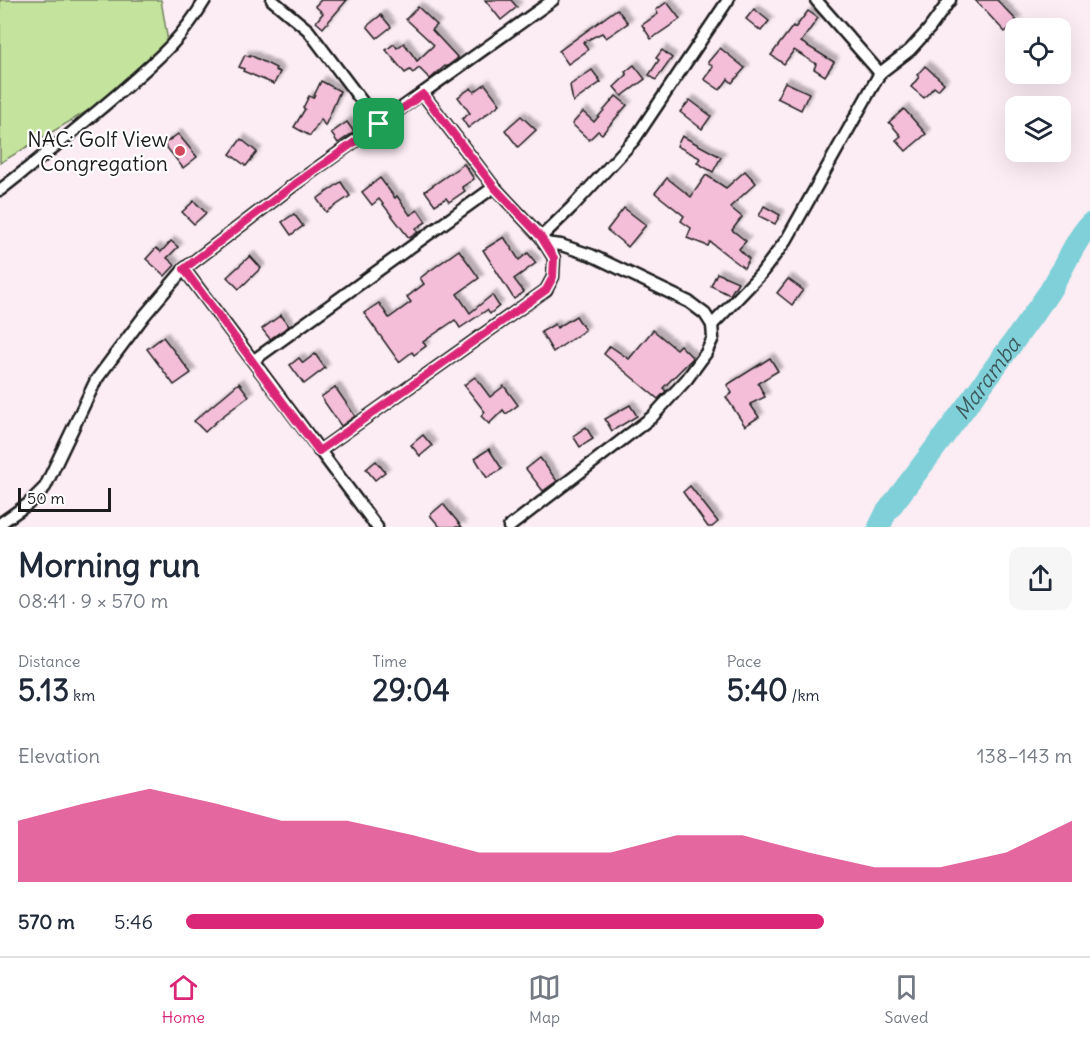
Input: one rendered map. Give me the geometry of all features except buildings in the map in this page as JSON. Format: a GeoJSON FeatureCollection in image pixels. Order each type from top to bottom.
{"type":"FeatureCollection","features":[{"type":"Feature","properties":{"kind":"street"},"geometry":{"type":"LineString","coordinates":[[0,190],[78,128],[163,54],[182,34],[205,0]]}},
{"type":"Feature","properties":{"kind":"street"},"geometry":{"type":"LineString","coordinates":[[272,0],[308,30],[379,124]]}},
{"type":"Feature","properties":{"kind":"street"},"geometry":{"type":"LineString","coordinates":[[3,524],[45,488],[96,380],[138,324],[184,269],[295,184],[554,0]]}},
{"type":"Feature","properties":{"kind":"street"},"geometry":{"type":"LineString","coordinates":[[543,240],[644,127],[728,0]]}},
{"type":"Feature","properties":{"kind":"street"},"geometry":{"type":"LineString","coordinates":[[816,0],[880,73]]}},
{"type":"Feature","properties":{"kind":"street"},"geometry":{"type":"LineString","coordinates":[[712,325],[760,275],[787,239],[880,73],[910,50],[950,0]]}},
{"type":"Feature","properties":{"kind":"street"},"geometry":{"type":"LineString","coordinates":[[319,451],[546,290],[553,277],[554,258],[543,240],[494,187],[423,94]]}},
{"type":"Feature","properties":{"kind":"street"},"geometry":{"type":"LineString","coordinates":[[254,360],[494,187]]}},
{"type":"Feature","properties":{"kind":"street"},"geometry":{"type":"LineString","coordinates":[[509,527],[652,417],[687,380],[706,353],[712,338],[712,325],[705,314],[688,302],[591,255],[543,240]]}},
{"type":"Feature","properties":{"kind":"street"},"geometry":{"type":"LineString","coordinates":[[184,269],[377,527]]}},
{"type":"Feature","properties":{"kind":"green space"},"geometry":{"type":"Polygon","coordinates":[[[0,0],[161,0],[168,42],[126,88],[0,163],[0,0]]]}},
{"type":"Feature","properties":{"kind":"waterway","name":"Maramba"},"geometry":{"type":"LineString","coordinates":[[879,527],[886,513],[1045,298],[1077,241],[1090,224]]}},
{"type":"Feature","properties":{"kind":"place","name":"NAC: Golf View Congregation"},"geometry":{"type":"Point","coordinates":[180,151]}},
{"type":"Feature","properties":{"kind":"route"},"geometry":{"type":"LineString","coordinates":[[423,94],[494,187],[541,237],[554,258],[553,277],[546,290],[319,451],[254,360],[184,269],[295,184],[379,124],[423,94]]}}]}
